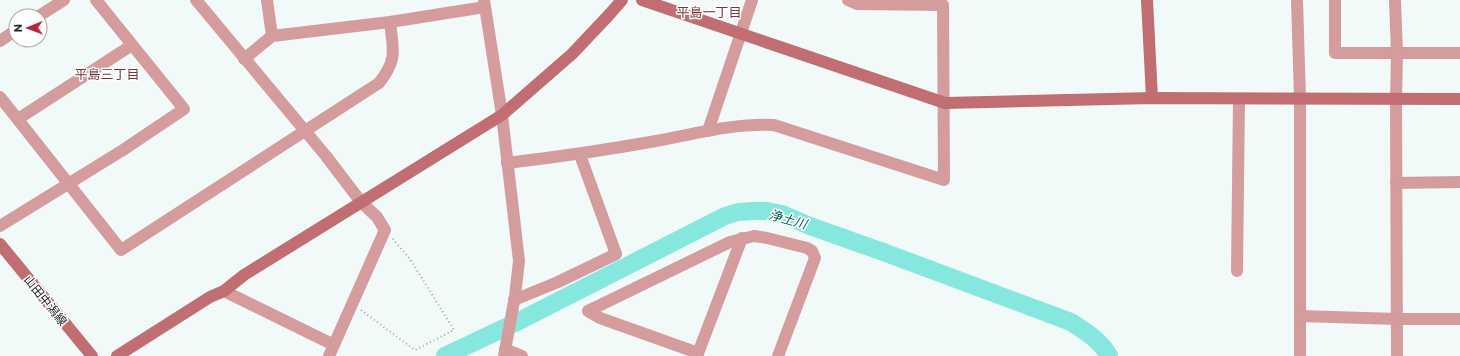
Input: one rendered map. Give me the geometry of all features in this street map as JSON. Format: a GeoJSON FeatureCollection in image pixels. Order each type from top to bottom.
{"type":"FeatureCollection","features":[{"type":"Feature","properties":{"kind":"street"},"geometry":{"type":"LineString","coordinates":[[48,10],[64,0]]}},
{"type":"Feature","properties":{"kind":"street"},"geometry":{"type":"LineString","coordinates":[[0,226],[123,150],[184,109],[96,0]]}},
{"type":"Feature","properties":{"kind":"street"},"geometry":{"type":"LineString","coordinates":[[196,0],[306,132],[361,202],[377,217],[385,230],[329,356]]}},
{"type":"Feature","properties":{"kind":"street"},"geometry":{"type":"LineString","coordinates":[[266,0],[272,36]]}},
{"type":"Feature","properties":{"kind":"street"},"geometry":{"type":"LineString","coordinates":[[117,356],[210,297],[224,291],[244,275],[502,115],[572,54],[622,0]]}},
{"type":"Feature","properties":{"kind":"street"},"geometry":{"type":"LineString","coordinates":[[642,0],[944,103],[1152,98],[1396,100],[1460,99]]}},
{"type":"Feature","properties":{"kind":"street"},"geometry":{"type":"LineString","coordinates":[[708,131],[752,0]]}},
{"type":"Feature","properties":{"kind":"street"},"geometry":{"type":"LineString","coordinates":[[1147,0],[1152,98]]}},
{"type":"Feature","properties":{"kind":"street"},"geometry":{"type":"LineString","coordinates":[[1297,0],[1300,99],[1300,356]]}},
{"type":"Feature","properties":{"kind":"street"},"geometry":{"type":"LineString","coordinates":[[1335,0],[1335,53],[1460,53]]}},
{"type":"Feature","properties":{"kind":"street"},"geometry":{"type":"LineString","coordinates":[[1395,0],[1397,53],[1397,356]]}},
{"type":"Feature","properties":{"kind":"street"},"geometry":{"type":"LineString","coordinates":[[507,163],[580,155],[708,131],[747,126],[774,125],[944,180],[944,5],[854,1]]}},
{"type":"Feature","properties":{"kind":"street"},"geometry":{"type":"LineString","coordinates":[[244,59],[272,36],[390,22],[485,4],[502,115],[519,261],[505,350],[522,356]]}},
{"type":"Feature","properties":{"kind":"street"},"geometry":{"type":"LineString","coordinates":[[0,97],[121,250],[306,132],[379,83],[393,60],[390,22]]}},
{"type":"Feature","properties":{"kind":"street"},"geometry":{"type":"LineString","coordinates":[[18,119],[132,45]]}},
{"type":"Feature","properties":{"kind":"street"},"geometry":{"type":"LineString","coordinates":[[1237,271],[1239,99]]}},
{"type":"Feature","properties":{"kind":"street"},"geometry":{"type":"LineString","coordinates":[[514,300],[558,282],[616,254],[580,155]]}},
{"type":"Feature","properties":{"kind":"street"},"geometry":{"type":"LineString","coordinates":[[1396,183],[1460,182]]}},
{"type":"Feature","properties":{"kind":"street"},"geometry":{"type":"LineString","coordinates":[[742,238],[698,354],[600,318],[588,311],[730,242],[742,238],[754,236],[784,241],[807,248],[812,251],[815,258],[778,356]]}},
{"type":"Feature","properties":{"kind":"street","name":"山田中潟線"},"geometry":{"type":"LineString","coordinates":[[0,244],[92,356]]}},
{"type":"Feature","properties":{"kind":"street"},"geometry":{"type":"LineString","coordinates":[[224,291],[334,345]]}},
{"type":"Feature","properties":{"kind":"street"},"geometry":{"type":"LineString","coordinates":[[1300,316],[1460,319]]}},
{"type":"Feature","properties":{"kind":"path"},"geometry":{"type":"LineString","coordinates":[[352,303],[415,350],[454,330],[410,259],[385,230]]}},
{"type":"Feature","properties":{"kind":"waterway","name":"浄土川"},"geometry":{"type":"LineString","coordinates":[[445,356],[523,319],[725,216],[738,212],[753,211],[767,211],[782,214],[810,226],[1071,322],[1097,341],[1109,356]]}},
{"type":"Feature","properties":{"kind":"district","name":"平島一丁目"},"geometry":{"type":"Point","coordinates":[709,12]}},
{"type":"Feature","properties":{"kind":"district","name":"平島三丁目"},"geometry":{"type":"Point","coordinates":[107,74]}}]}
